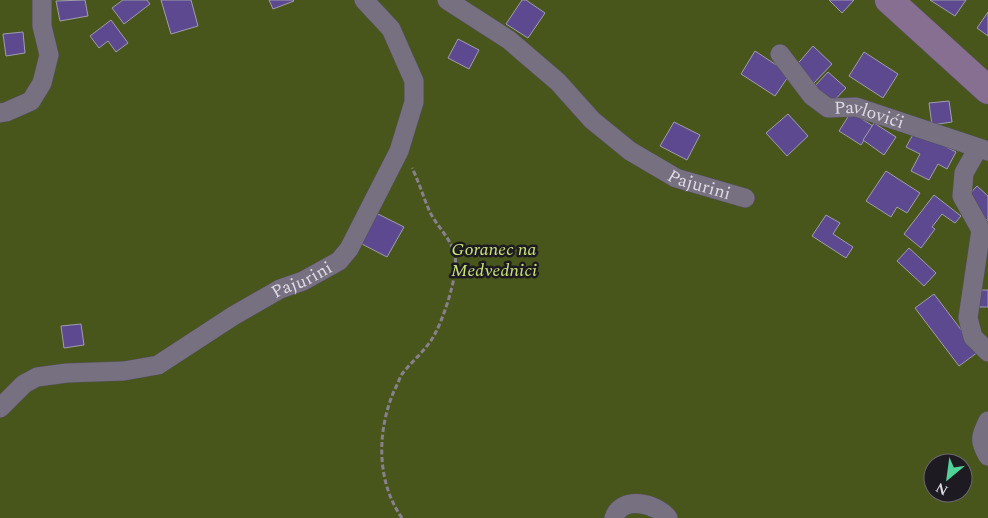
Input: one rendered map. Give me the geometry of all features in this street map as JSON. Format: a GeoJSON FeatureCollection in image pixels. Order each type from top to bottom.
{"type":"FeatureCollection","features":[{"type":"Feature","properties":{"kind":"main road"},"geometry":{"type":"LineString","coordinates":[[889,0],[988,90]]}},
{"type":"Feature","properties":{"kind":"street"},"geometry":{"type":"LineString","coordinates":[[0,113],[31,101],[42,83],[49,55],[42,26],[42,0]]}},
{"type":"Feature","properties":{"kind":"street","name":"Pajurini"},"geometry":{"type":"LineString","coordinates":[[0,408],[24,384],[37,377],[67,373],[124,371],[158,365],[256,302],[280,289],[304,281],[339,261],[348,249],[400,145],[414,102],[414,81],[391,29],[364,0]]}},
{"type":"Feature","properties":{"kind":"street","name":"Pajurini"},"geometry":{"type":"LineString","coordinates":[[447,0],[509,40],[558,82],[592,120],[630,151],[676,178],[745,198]]}},
{"type":"Feature","properties":{"kind":"street","name":"Pavlovići"},"geometry":{"type":"LineString","coordinates":[[780,54],[812,96],[828,108],[856,108],[983,149],[964,173],[962,196],[984,233],[968,318],[973,337],[988,352]]}},
{"type":"Feature","properties":{"kind":"street"},"geometry":{"type":"LineString","coordinates":[[988,421],[983,431],[981,444],[988,456]]}},
{"type":"Feature","properties":{"kind":"street"},"geometry":{"type":"LineString","coordinates":[[614,518],[616,513],[625,506],[636,503],[654,508],[665,514],[668,518]]}},
{"type":"Feature","properties":{"kind":"path"},"geometry":{"type":"LineString","coordinates":[[400,145],[419,180],[430,211],[451,243],[456,257],[456,270],[450,295],[432,339],[401,375],[386,410],[381,440],[384,478],[397,511],[402,518]]}},
{"type":"Feature","properties":{"kind":"green space","name":"Goranec na Medvednici"},"geometry":{"type":"Polygon","coordinates":[[[0,0],[988,0],[988,518],[0,518],[0,0]]]}},
{"type":"Feature","properties":{"kind":"building"},"geometry":{"type":"Polygon","coordinates":[[[85,0],[88,16],[60,21],[56,1],[85,0]]]}},
{"type":"Feature","properties":{"kind":"building"},"geometry":{"type":"Polygon","coordinates":[[[123,0],[147,0],[150,4],[124,24],[112,8],[123,0]]]}},
{"type":"Feature","properties":{"kind":"building"},"geometry":{"type":"Polygon","coordinates":[[[161,0],[191,0],[198,26],[171,34],[161,0]]]}},
{"type":"Feature","properties":{"kind":"building"},"geometry":{"type":"Polygon","coordinates":[[[269,0],[293,0],[294,1],[273,9],[269,0]]]}},
{"type":"Feature","properties":{"kind":"building"},"geometry":{"type":"Polygon","coordinates":[[[522,0],[526,0],[545,13],[528,38],[506,24],[522,0]]]}},
{"type":"Feature","properties":{"kind":"building"},"geometry":{"type":"Polygon","coordinates":[[[829,0],[854,0],[842,13],[829,0]]]}},
{"type":"Feature","properties":{"kind":"building"},"geometry":{"type":"Polygon","coordinates":[[[930,0],[966,0],[955,16],[930,0]]]}},
{"type":"Feature","properties":{"kind":"building"},"geometry":{"type":"Polygon","coordinates":[[[988,12],[988,36],[977,28],[988,12]]]}},
{"type":"Feature","properties":{"kind":"building"},"geometry":{"type":"Polygon","coordinates":[[[111,20],[128,43],[116,52],[108,41],[99,48],[90,36],[111,20]]]}},
{"type":"Feature","properties":{"kind":"building"},"geometry":{"type":"Polygon","coordinates":[[[23,32],[25,53],[6,56],[3,34],[23,32]]]}},
{"type":"Feature","properties":{"kind":"building"},"geometry":{"type":"Polygon","coordinates":[[[458,39],[479,50],[469,69],[448,58],[458,39]]]}},
{"type":"Feature","properties":{"kind":"building"},"geometry":{"type":"Polygon","coordinates":[[[813,46],[832,64],[812,85],[794,68],[813,46]]]}},
{"type":"Feature","properties":{"kind":"building"},"geometry":{"type":"Polygon","coordinates":[[[755,51],[790,74],[775,96],[741,74],[755,51]]]}},
{"type":"Feature","properties":{"kind":"building"},"geometry":{"type":"Polygon","coordinates":[[[864,52],[898,74],[883,98],[849,76],[864,52]]]}},
{"type":"Feature","properties":{"kind":"building"},"geometry":{"type":"Polygon","coordinates":[[[828,72],[846,88],[829,106],[812,89],[828,72]]]}},
{"type":"Feature","properties":{"kind":"building"},"geometry":{"type":"Polygon","coordinates":[[[949,101],[952,122],[932,125],[929,103],[949,101]]]}},
{"type":"Feature","properties":{"kind":"building"},"geometry":{"type":"Polygon","coordinates":[[[851,112],[873,126],[861,145],[839,131],[851,112]]]}},
{"type":"Feature","properties":{"kind":"building"},"geometry":{"type":"Polygon","coordinates":[[[788,114],[808,136],[787,156],[766,133],[788,114]]]}},
{"type":"Feature","properties":{"kind":"building"},"geometry":{"type":"Polygon","coordinates":[[[674,122],[700,135],[687,160],[660,146],[674,122]]]}},
{"type":"Feature","properties":{"kind":"building"},"geometry":{"type":"Polygon","coordinates":[[[874,123],[896,137],[884,155],[863,140],[874,123]]]}},
{"type":"Feature","properties":{"kind":"building"},"geometry":{"type":"Polygon","coordinates":[[[915,131],[956,152],[947,169],[938,164],[929,180],[911,171],[920,154],[906,147],[915,131]]]}},
{"type":"Feature","properties":{"kind":"building"},"geometry":{"type":"Polygon","coordinates":[[[886,171],[920,193],[907,213],[897,207],[891,217],[866,201],[886,171]]]}},
{"type":"Feature","properties":{"kind":"building"},"geometry":{"type":"Polygon","coordinates":[[[977,186],[988,196],[988,221],[965,199],[977,186]]]}},
{"type":"Feature","properties":{"kind":"building"},"geometry":{"type":"Polygon","coordinates":[[[934,195],[961,216],[955,223],[942,214],[932,227],[935,229],[921,248],[904,234],[934,195]]]}},
{"type":"Feature","properties":{"kind":"building"},"geometry":{"type":"Polygon","coordinates":[[[376,213],[404,227],[387,257],[360,243],[376,213]]]}},
{"type":"Feature","properties":{"kind":"building"},"geometry":{"type":"Polygon","coordinates":[[[826,215],[840,223],[833,234],[853,247],[846,258],[812,236],[826,215]]]}},
{"type":"Feature","properties":{"kind":"building"},"geometry":{"type":"Polygon","coordinates":[[[909,248],[936,273],[924,286],[897,261],[909,248]]]}},
{"type":"Feature","properties":{"kind":"building"},"geometry":{"type":"Polygon","coordinates":[[[978,290],[988,290],[988,307],[979,307],[978,290]]]}},
{"type":"Feature","properties":{"kind":"building"},"geometry":{"type":"Polygon","coordinates":[[[934,294],[978,352],[959,366],[915,308],[934,294]]]}},
{"type":"Feature","properties":{"kind":"building"},"geometry":{"type":"Polygon","coordinates":[[[81,324],[84,345],[64,348],[61,326],[81,324]]]}}]}
